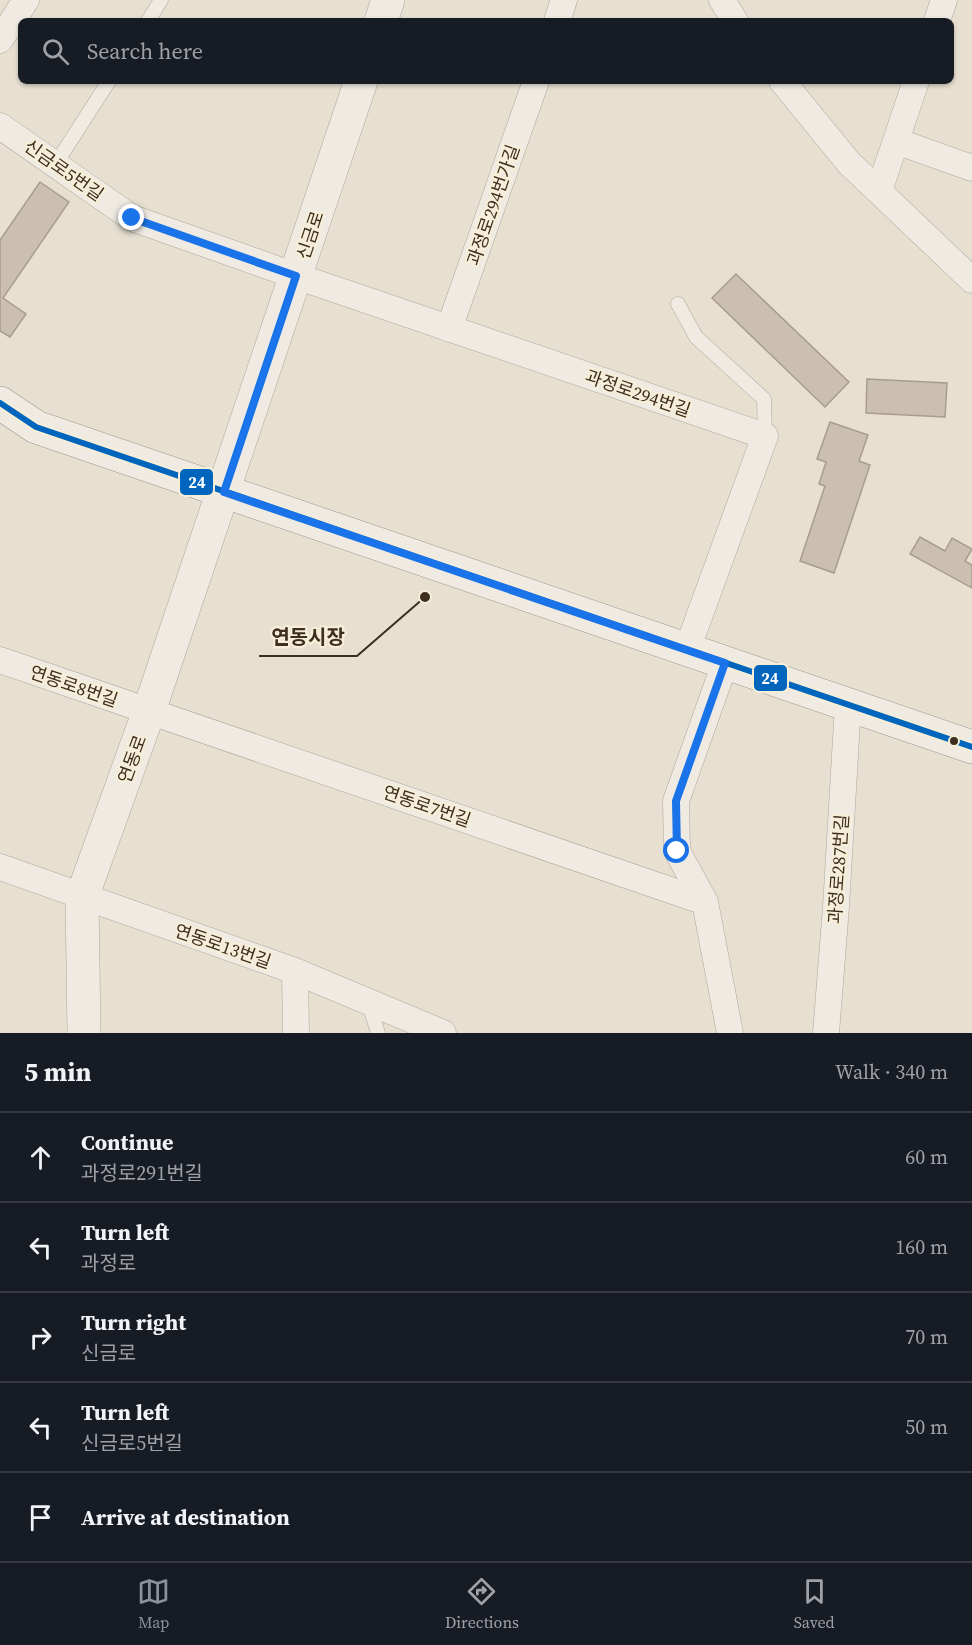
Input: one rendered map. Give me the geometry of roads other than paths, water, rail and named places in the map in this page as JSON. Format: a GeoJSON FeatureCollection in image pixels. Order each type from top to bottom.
{"type":"FeatureCollection","features":[{"type":"Feature","properties":{"kind":"main road"},"geometry":{"type":"LineString","coordinates":[[382,18],[388,0]]}},
{"type":"Feature","properties":{"kind":"main road","name":"신금로"},"geometry":{"type":"LineString","coordinates":[[224,492],[361,84]]}},
{"type":"Feature","properties":{"kind":"main road"},"geometry":{"type":"LineString","coordinates":[[0,403],[36,427],[972,747]]}},
{"type":"Feature","properties":{"kind":"main road","name":"연동로"},"geometry":{"type":"LineString","coordinates":[[84,1033],[82,897],[224,492]]}},
{"type":"Feature","properties":{"kind":"street"},"geometry":{"type":"LineString","coordinates":[[2,33],[26,0]]}},
{"type":"Feature","properties":{"kind":"street"},"geometry":{"type":"LineString","coordinates":[[558,18],[564,0]]}},
{"type":"Feature","properties":{"kind":"street"},"geometry":{"type":"LineString","coordinates":[[722,0],[733,18]]}},
{"type":"Feature","properties":{"kind":"street"},"geometry":{"type":"LineString","coordinates":[[938,18],[944,0]]}},
{"type":"Feature","properties":{"kind":"street","name":"과정로294번가길"},"geometry":{"type":"LineString","coordinates":[[449,329],[535,84]]}},
{"type":"Feature","properties":{"kind":"street"},"geometry":{"type":"LineString","coordinates":[[784,84],[849,163],[972,280]]}},
{"type":"Feature","properties":{"kind":"street"},"geometry":{"type":"LineString","coordinates":[[879,191],[915,84]]}},
{"type":"Feature","properties":{"kind":"street","name":"신금로5번길"},"geometry":{"type":"LineString","coordinates":[[0,126],[132,218],[296,276]]}},
{"type":"Feature","properties":{"kind":"street"},"geometry":{"type":"LineString","coordinates":[[896,141],[972,168]]}},
{"type":"Feature","properties":{"kind":"street","name":"과정로294번길"},"geometry":{"type":"LineString","coordinates":[[296,276],[765,436]]}},
{"type":"Feature","properties":{"kind":"street"},"geometry":{"type":"LineString","coordinates":[[687,650],[765,436]]}},
{"type":"Feature","properties":{"kind":"street","name":"연동로8번길"},"geometry":{"type":"LineString","coordinates":[[0,660],[149,711]]}},
{"type":"Feature","properties":{"kind":"street"},"geometry":{"type":"LineString","coordinates":[[725,663],[676,801],[677,851],[705,902],[730,1033]]}},
{"type":"Feature","properties":{"kind":"street","name":"과정로287번길"},"geometry":{"type":"LineString","coordinates":[[826,1033],[848,705]]}},
{"type":"Feature","properties":{"kind":"street","name":"연동로7번길"},"geometry":{"type":"LineString","coordinates":[[149,711],[705,902]]}},
{"type":"Feature","properties":{"kind":"street","name":"연동로13번길"},"geometry":{"type":"LineString","coordinates":[[0,867],[296,971],[443,1033]]}},
{"type":"Feature","properties":{"kind":"street"},"geometry":{"type":"LineString","coordinates":[[296,971],[296,1033]]}},
{"type":"Feature","properties":{"kind":"lane"},"geometry":{"type":"LineString","coordinates":[[150,18],[161,0]]}},
{"type":"Feature","properties":{"kind":"lane"},"geometry":{"type":"LineString","coordinates":[[55,165],[107,84]]}},
{"type":"Feature","properties":{"kind":"lane"},"geometry":{"type":"LineString","coordinates":[[678,304],[696,337],[764,399],[765,436]]}},
{"type":"Feature","properties":{"kind":"lane"},"geometry":{"type":"LineString","coordinates":[[368,1002],[378,1033]]}},
{"type":"Feature","properties":{"kind":"place","name":"연동시장"},"geometry":{"type":"Point","coordinates":[425,597]}}]}
